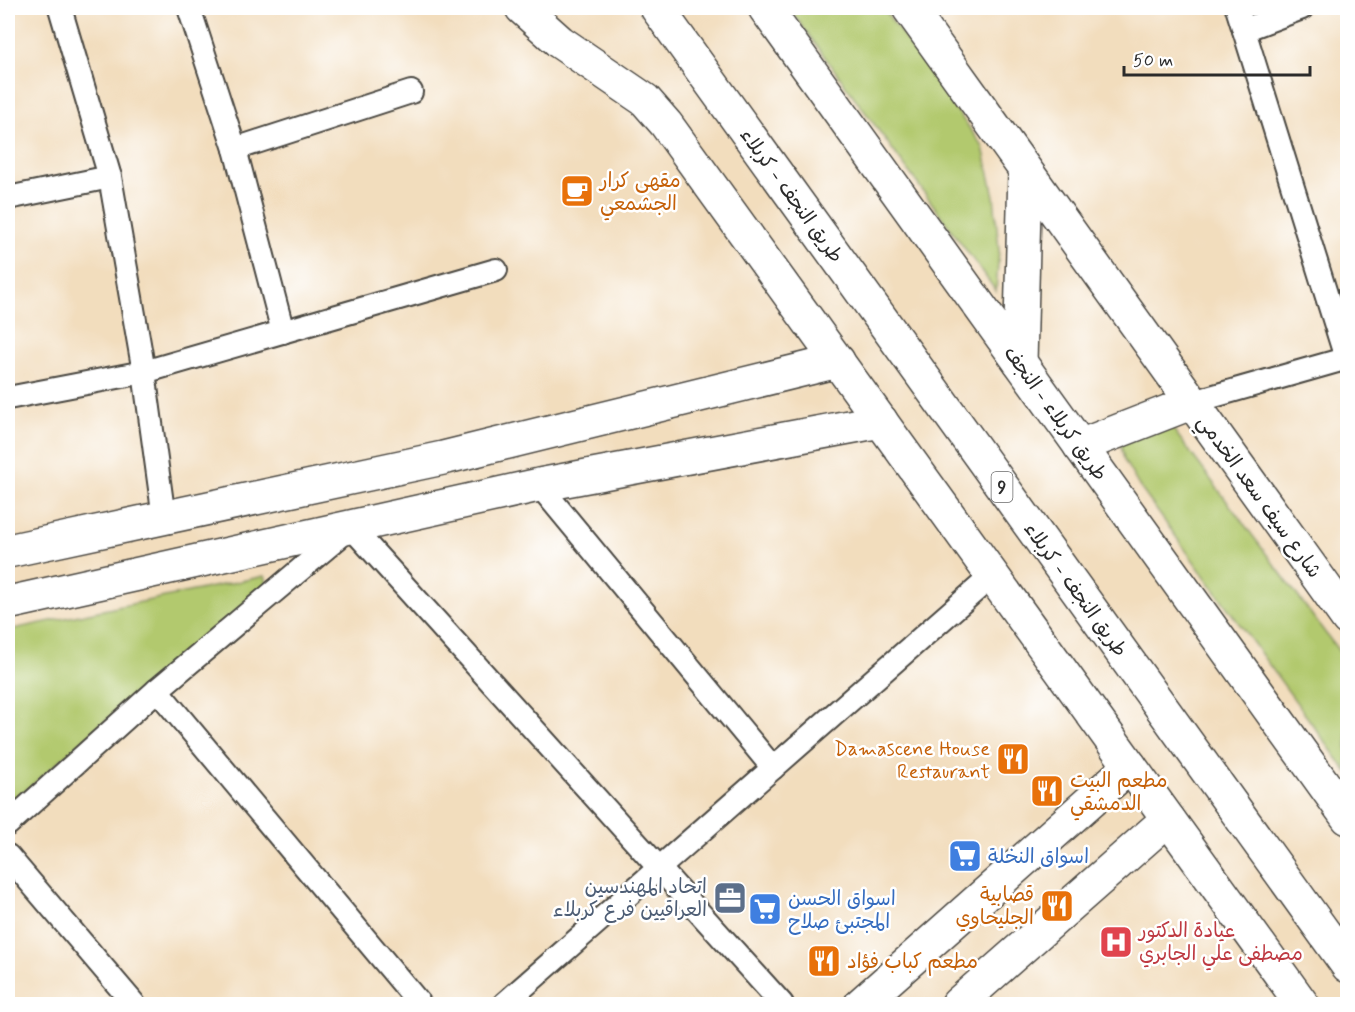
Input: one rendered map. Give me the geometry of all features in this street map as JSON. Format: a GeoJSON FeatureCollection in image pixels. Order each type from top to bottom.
{"type":"FeatureCollection","features":[{"type":"Feature","properties":{"kind":"main road"},"geometry":{"type":"LineString","coordinates":[[522,8],[560,42],[645,100],[694,161],[1302,1005]]}},
{"type":"Feature","properties":{"kind":"main road","name":"طريق النجف - كربلاء"},"geometry":{"type":"LineString","coordinates":[[657,8],[1347,966]]}},
{"type":"Feature","properties":{"kind":"main road","name":"طريق كربلاء - النجف"},"geometry":{"type":"LineString","coordinates":[[765,8],[1347,819]]}},
{"type":"Feature","properties":{"kind":"main road","name":"شارع سيف سعد الخدمي"},"geometry":{"type":"LineString","coordinates":[[909,8],[1347,619]]}},
{"type":"Feature","properties":{"kind":"main road"},"geometry":{"type":"LineString","coordinates":[[1020,362],[1025,171]]}},
{"type":"Feature","properties":{"kind":"main road"},"geometry":{"type":"LineString","coordinates":[[8,551],[443,458],[838,361]]}},
{"type":"Feature","properties":{"kind":"main road"},"geometry":{"type":"LineString","coordinates":[[1080,446],[1193,402]]}},
{"type":"Feature","properties":{"kind":"main road"},"geometry":{"type":"LineString","coordinates":[[8,603],[539,485],[881,421]]}},
{"type":"Feature","properties":{"kind":"main road"},"geometry":{"type":"LineString","coordinates":[[861,1005],[1130,766]]}},
{"type":"Feature","properties":{"kind":"main road"},"geometry":{"type":"LineString","coordinates":[[958,1005],[1168,819]]}},
{"type":"Feature","properties":{"kind":"street"},"geometry":{"type":"LineString","coordinates":[[60,8],[110,177],[144,372],[164,518]]}},
{"type":"Feature","properties":{"kind":"street"},"geometry":{"type":"LineString","coordinates":[[189,8],[235,149],[283,332]]}},
{"type":"Feature","properties":{"kind":"street"},"geometry":{"type":"LineString","coordinates":[[1193,402],[1347,358],[1237,8]]}},
{"type":"Feature","properties":{"kind":"street"},"geometry":{"type":"LineString","coordinates":[[1244,30],[1302,8]]}},
{"type":"Feature","properties":{"kind":"street"},"geometry":{"type":"LineString","coordinates":[[235,149],[411,92]]}},
{"type":"Feature","properties":{"kind":"street"},"geometry":{"type":"LineString","coordinates":[[8,198],[110,177]]}},
{"type":"Feature","properties":{"kind":"street"},"geometry":{"type":"LineString","coordinates":[[8,398],[144,372],[496,270]]}},
{"type":"Feature","properties":{"kind":"street"},"geometry":{"type":"LineString","coordinates":[[539,485],[773,768]]}},
{"type":"Feature","properties":{"kind":"street"},"geometry":{"type":"LineString","coordinates":[[8,824],[157,690],[351,527],[782,1005]]}},
{"type":"Feature","properties":{"kind":"street"},"geometry":{"type":"LineString","coordinates":[[504,1005],[993,575]]}},
{"type":"Feature","properties":{"kind":"street"},"geometry":{"type":"LineString","coordinates":[[157,690],[420,1005]]}},
{"type":"Feature","properties":{"kind":"street"},"geometry":{"type":"LineString","coordinates":[[8,856],[134,1005]]}},
{"type":"Feature","properties":{"kind":"green space"},"geometry":{"type":"Polygon","coordinates":[[[789,8],[883,8],[983,147],[994,196],[999,250],[996,291],[789,8]]]}},
{"type":"Feature","properties":{"kind":"green space"},"geometry":{"type":"Polygon","coordinates":[[[1157,420],[1173,429],[1347,662],[1347,772],[1139,486],[1124,460],[1120,440],[1157,420]]]}},
{"type":"Feature","properties":{"kind":"green space"},"geometry":{"type":"Polygon","coordinates":[[[265,576],[270,593],[181,655],[8,806],[8,630],[265,576]]]}},
{"type":"Feature","properties":{"kind":"place","name":"مقهى كرار الجشمعي"},"geometry":{"type":"Point","coordinates":[577,191]}},
{"type":"Feature","properties":{"kind":"place","name":"Damascene House Restaurant"},"geometry":{"type":"Point","coordinates":[1013,759]}},
{"type":"Feature","properties":{"kind":"place","name":"مطعم البيت الدمشقي"},"geometry":{"type":"Point","coordinates":[1047,791]}},
{"type":"Feature","properties":{"kind":"place","name":"اسواق النخلة"},"geometry":{"type":"Point","coordinates":[965,856]}},
{"type":"Feature","properties":{"kind":"place","name":"اتحاد المهندسين العراقيين فرع كربلاء"},"geometry":{"type":"Point","coordinates":[730,898]}},
{"type":"Feature","properties":{"kind":"place","name":"قصابية الجليحاوي"},"geometry":{"type":"Point","coordinates":[1057,906]}},
{"type":"Feature","properties":{"kind":"place","name":"اسواق الحسن المجتبئ صلاح"},"geometry":{"type":"Point","coordinates":[765,909]}},
{"type":"Feature","properties":{"kind":"place","name":"عيادة الدكتور مصطفى علي الجابري"},"geometry":{"type":"Point","coordinates":[1116,942]}},
{"type":"Feature","properties":{"kind":"place","name":"مطعم كباب فؤاد"},"geometry":{"type":"Point","coordinates":[824,961]}}]}
